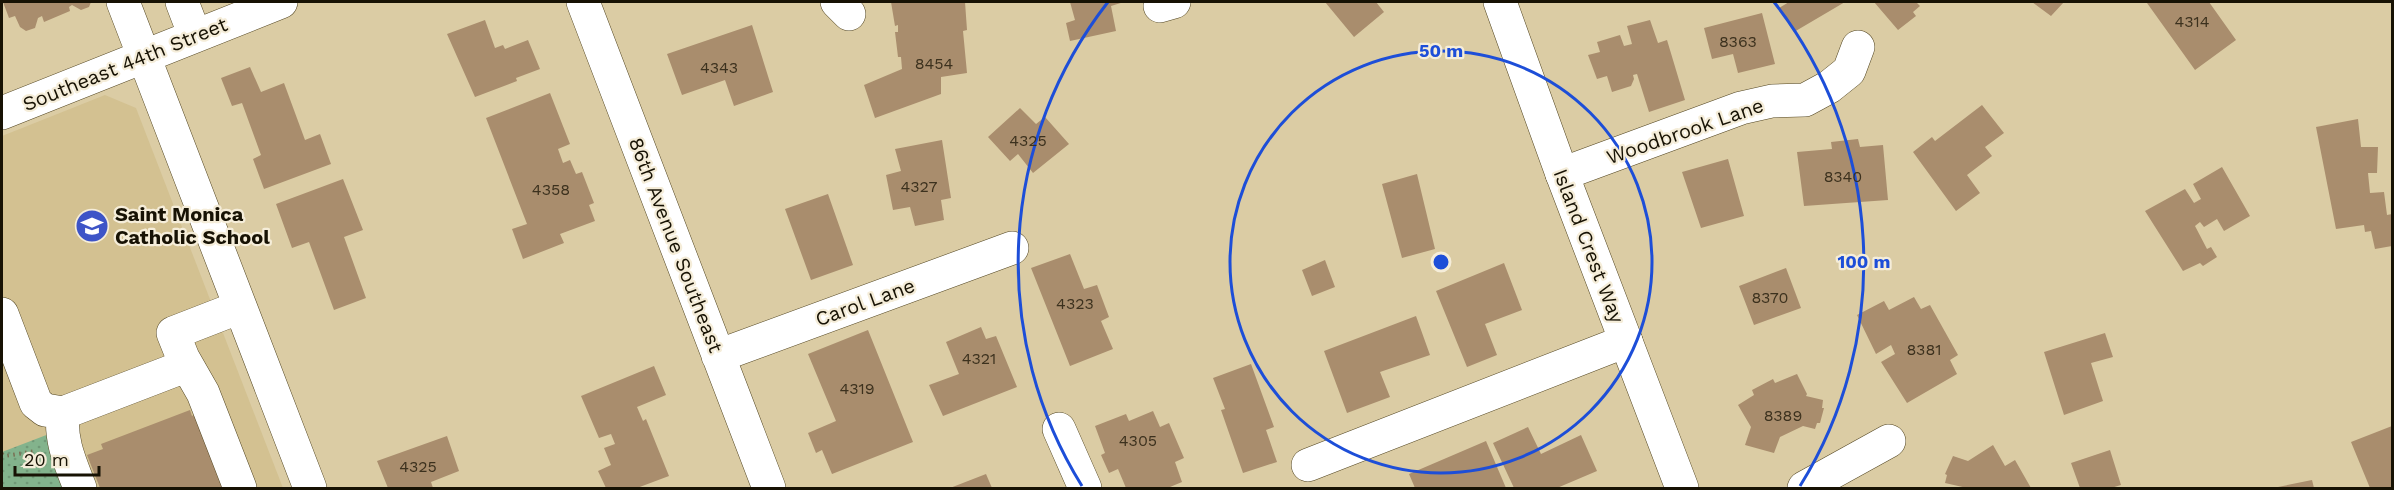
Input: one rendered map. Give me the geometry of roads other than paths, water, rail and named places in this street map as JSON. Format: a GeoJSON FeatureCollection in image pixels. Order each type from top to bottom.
{"type":"FeatureCollection","features":[{"type":"Feature","properties":{"kind":"street"},"geometry":{"type":"LineString","coordinates":[[123,2],[310,489]]}},
{"type":"Feature","properties":{"kind":"street"},"geometry":{"type":"LineString","coordinates":[[182,2],[195,36]]}},
{"type":"Feature","properties":{"kind":"street","name":"Southeast 44th Street"},"geometry":{"type":"LineString","coordinates":[[2,113],[281,2]]}},
{"type":"Feature","properties":{"kind":"street","name":"86th Avenue Southeast"},"geometry":{"type":"LineString","coordinates":[[583,2],[769,489]]}},
{"type":"Feature","properties":{"kind":"street","name":"Island Crest Way"},"geometry":{"type":"LineString","coordinates":[[1500,2],[1562,174],[1682,489]]}},
{"type":"Feature","properties":{"kind":"street","name":"Woodbrook Lane"},"geometry":{"type":"LineString","coordinates":[[1562,174],[1741,108],[1772,101],[1805,100],[1829,87],[1849,71],[1858,47]]}},
{"type":"Feature","properties":{"kind":"street","name":"Carol Lane"},"geometry":{"type":"LineString","coordinates":[[718,356],[1012,248]]}},
{"type":"Feature","properties":{"kind":"street"},"geometry":{"type":"LineString","coordinates":[[240,307],[173,333],[203,393],[240,489]]}},
{"type":"Feature","properties":{"kind":"street"},"geometry":{"type":"LineString","coordinates":[[2,314],[36,403],[45,410],[63,413],[175,370],[183,357]]}},
{"type":"Feature","properties":{"kind":"street"},"geometry":{"type":"LineString","coordinates":[[1308,465],[1626,341]]}},
{"type":"Feature","properties":{"kind":"street"},"geometry":{"type":"LineString","coordinates":[[63,413],[61,430],[63,445],[80,489]]}},
{"type":"Feature","properties":{"kind":"street"},"geometry":{"type":"LineString","coordinates":[[1059,429],[1085,489]]}},
{"type":"Feature","properties":{"kind":"street"},"geometry":{"type":"LineString","coordinates":[[1804,489],[1889,441]]}},
{"type":"Feature","properties":{"kind":"place","name":"Saint Monica Catholic School"},"geometry":{"type":"Point","coordinates":[92,226]}}]}
